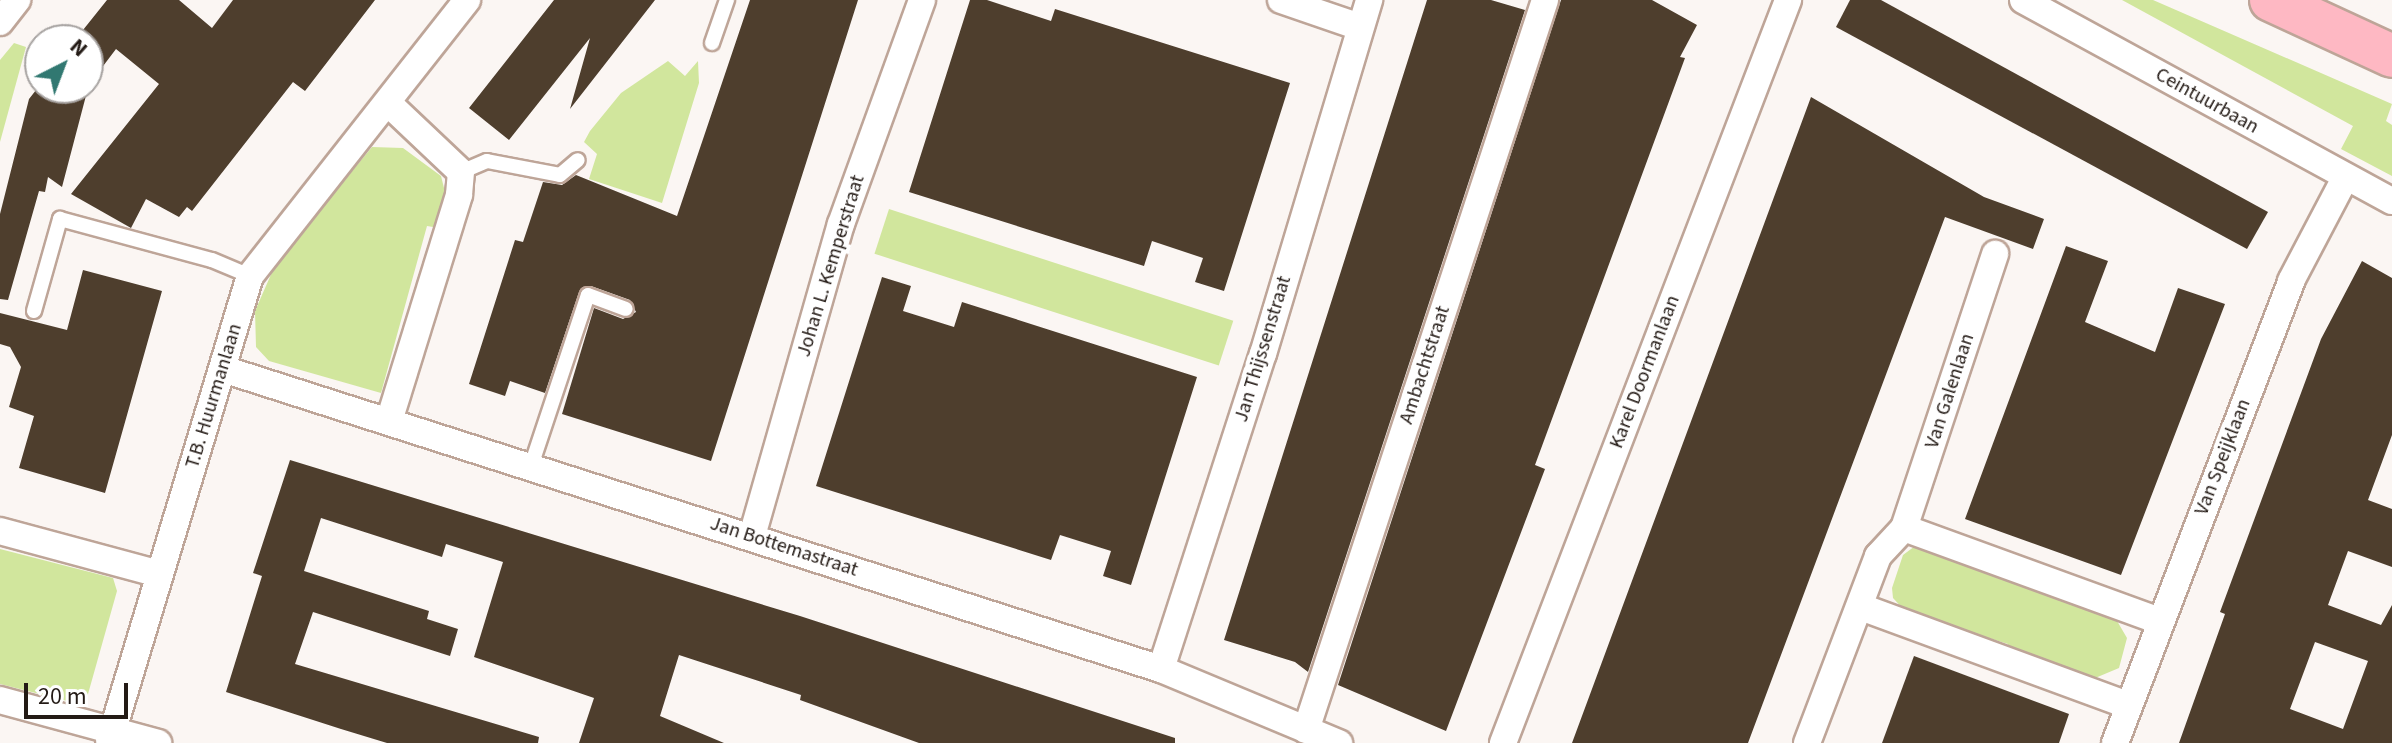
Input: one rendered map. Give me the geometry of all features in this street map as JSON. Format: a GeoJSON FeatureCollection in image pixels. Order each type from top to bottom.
{"type":"FeatureCollection","features":[{"type":"Feature","properties":{"kind":"main road"},"geometry":{"type":"LineString","coordinates":[[2271,0],[2392,56]]}},
{"type":"Feature","properties":{"kind":"street"},"geometry":{"type":"LineString","coordinates":[[0,22],[17,0]]}},
{"type":"Feature","properties":{"kind":"street","name":"T.B. Huurmanlaan"},"geometry":{"type":"LineString","coordinates":[[111,736],[250,276],[467,0]]}},
{"type":"Feature","properties":{"kind":"street","name":"Johan L. Kemperstraat"},"geometry":{"type":"LineString","coordinates":[[752,536],[841,224],[922,0]]}},
{"type":"Feature","properties":{"kind":"street"},"geometry":{"type":"LineString","coordinates":[[1281,0],[1357,26],[1369,0]]}},
{"type":"Feature","properties":{"kind":"street","name":"Ambachtstraat"},"geometry":{"type":"LineString","coordinates":[[1306,730],[1545,0]]}},
{"type":"Feature","properties":{"kind":"street","name":"Karel Doormanlaan"},"geometry":{"type":"LineString","coordinates":[[1503,743],[1788,0]]}},
{"type":"Feature","properties":{"kind":"street","name":"Ceintuurbaan"},"geometry":{"type":"LineString","coordinates":[[2023,0],[2392,201]]}},
{"type":"Feature","properties":{"kind":"street","name":"Jan Thijssenstraat"},"geometry":{"type":"LineString","coordinates":[[1161,669],[1263,354],[1357,26]]}},
{"type":"Feature","properties":{"kind":"street"},"geometry":{"type":"LineString","coordinates":[[388,103],[461,172],[459,195],[389,421]]}},
{"type":"Feature","properties":{"kind":"street","name":"Van Speijklaan"},"geometry":{"type":"LineString","coordinates":[[2115,743],[2291,281],[2345,178]]}},
{"type":"Feature","properties":{"kind":"street","name":"Van Galenlaan"},"geometry":{"type":"LineString","coordinates":[[1807,743],[1878,556],[1904,528],[1995,254]]}},
{"type":"Feature","properties":{"kind":"street","name":"Jan Bottemastraat"},"geometry":{"type":"LineString","coordinates":[[223,369],[1161,669],[1339,743]]}},
{"type":"Feature","properties":{"kind":"street"},"geometry":{"type":"LineString","coordinates":[[1904,528],[2160,621]]}},
{"type":"Feature","properties":{"kind":"street"},"geometry":{"type":"LineString","coordinates":[[0,531],[159,574]]}},
{"type":"Feature","properties":{"kind":"street"},"geometry":{"type":"LineString","coordinates":[[1861,607],[2128,705]]}},
{"type":"Feature","properties":{"kind":"street"},"geometry":{"type":"LineString","coordinates":[[0,700],[111,736],[158,743]]}},
{"type":"Feature","properties":{"kind":"lane"},"geometry":{"type":"LineString","coordinates":[[712,43],[727,0]]}},
{"type":"Feature","properties":{"kind":"lane"},"geometry":{"type":"LineString","coordinates":[[461,172],[487,161],[560,175],[578,160]]}},
{"type":"Feature","properties":{"kind":"lane"},"geometry":{"type":"LineString","coordinates":[[34,311],[60,219],[212,260],[250,276]]}},
{"type":"Feature","properties":{"kind":"lane"},"geometry":{"type":"LineString","coordinates":[[531,466],[588,295],[626,309]]}},
{"type":"Feature","properties":{"kind":"green space"},"geometry":{"type":"Polygon","coordinates":[[[2122,0],[2153,0],[2392,104],[2386,121],[2392,125],[2392,176],[2341,149],[2353,126],[2122,0]]]}},
{"type":"Feature","properties":{"kind":"green space"},"geometry":{"type":"Polygon","coordinates":[[[14,43],[24,46],[0,142],[0,60],[14,43]]]}},
{"type":"Feature","properties":{"kind":"green space"},"geometry":{"type":"Polygon","coordinates":[[[668,61],[685,76],[698,61],[699,83],[662,203],[589,179],[597,154],[584,142],[621,93],[668,61]]]}},
{"type":"Feature","properties":{"kind":"green space"},"geometry":{"type":"Polygon","coordinates":[[[372,147],[403,148],[441,176],[446,196],[439,228],[427,226],[381,393],[269,361],[256,347],[255,311],[276,263],[372,147]]]}},
{"type":"Feature","properties":{"kind":"green space"},"geometry":{"type":"Polygon","coordinates":[[[889,209],[1233,321],[1219,366],[874,254],[889,209]]]}},
{"type":"Feature","properties":{"kind":"green space"},"geometry":{"type":"Polygon","coordinates":[[[1934,545],[2021,576],[2019,585],[2047,596],[2052,589],[2113,614],[2127,638],[2119,668],[2088,681],[2007,650],[2008,644],[1906,612],[1893,598],[1892,588],[1903,555],[1915,546],[1934,545]]]}},
{"type":"Feature","properties":{"kind":"green space"},"geometry":{"type":"Polygon","coordinates":[[[0,549],[113,578],[117,591],[88,694],[79,704],[0,684],[0,549]]]}},
{"type":"Feature","properties":{"kind":"building"},"geometry":{"type":"Polygon","coordinates":[[[107,0],[179,0],[212,28],[233,0],[375,0],[305,91],[293,82],[192,211],[187,207],[179,217],[146,199],[131,228],[71,194],[159,84],[116,49],[104,65],[104,24],[88,24],[107,0]]]}},
{"type":"Feature","properties":{"kind":"building"},"geometry":{"type":"Polygon","coordinates":[[[554,0],[655,0],[570,109],[590,38],[509,140],[469,108],[554,0]]]}},
{"type":"Feature","properties":{"kind":"building"},"geometry":{"type":"Polygon","coordinates":[[[750,0],[858,0],[711,461],[562,414],[594,308],[623,319],[636,312],[630,300],[591,286],[579,292],[545,393],[510,381],[505,396],[469,384],[515,240],[523,242],[543,182],[562,185],[576,175],[677,216],[750,0]]]}},
{"type":"Feature","properties":{"kind":"building"},"geometry":{"type":"Polygon","coordinates":[[[970,0],[987,0],[1051,21],[1055,9],[1290,83],[1224,291],[1195,282],[1203,258],[1152,241],[1144,266],[909,192],[970,0]]]}},
{"type":"Feature","properties":{"kind":"building"},"geometry":{"type":"Polygon","coordinates":[[[1427,0],[1491,0],[1525,10],[1308,672],[1295,662],[1224,640],[1427,0]]]}},
{"type":"Feature","properties":{"kind":"building"},"geometry":{"type":"Polygon","coordinates":[[[1561,0],[1652,0],[1697,25],[1680,57],[1685,58],[1535,465],[1545,469],[1446,731],[1338,685],[1561,0]]]}},
{"type":"Feature","properties":{"kind":"building"},"geometry":{"type":"Polygon","coordinates":[[[1850,0],[1881,0],[2268,212],[2247,249],[1836,27],[1850,0]]]}},
{"type":"Feature","properties":{"kind":"building"},"geometry":{"type":"Polygon","coordinates":[[[1811,97],[1984,197],[2044,219],[2033,249],[1945,217],[1748,743],[1572,743],[1811,97]]]}},
{"type":"Feature","properties":{"kind":"building"},"geometry":{"type":"Polygon","coordinates":[[[28,104],[84,104],[62,187],[48,177],[45,192],[39,191],[8,300],[0,299],[0,214],[28,104]]]}},
{"type":"Feature","properties":{"kind":"building"},"geometry":{"type":"Polygon","coordinates":[[[2066,246],[2108,261],[2085,322],[2155,352],[2178,288],[2225,304],[2121,575],[1965,519],[2066,246]]]}},
{"type":"Feature","properties":{"kind":"building"},"geometry":{"type":"Polygon","coordinates":[[[2362,261],[2392,278],[2392,435],[2368,500],[2392,509],[2392,567],[2348,551],[2328,605],[2381,625],[2392,605],[2392,743],[2179,743],[2225,614],[2220,612],[2321,339],[2362,261]],[[2315,642],[2290,709],[2343,729],[2368,661],[2315,642]]]}},
{"type":"Feature","properties":{"kind":"building"},"geometry":{"type":"Polygon","coordinates":[[[83,270],[162,291],[105,493],[19,468],[34,416],[9,407],[21,367],[10,347],[0,344],[0,313],[67,330],[83,270]]]}},
{"type":"Feature","properties":{"kind":"building"},"geometry":{"type":"Polygon","coordinates":[[[882,277],[911,286],[903,311],[954,327],[962,302],[1197,377],[1131,585],[1103,576],[1111,551],[1060,535],[1051,560],[816,486],[882,277]]]}},
{"type":"Feature","properties":{"kind":"building"},"geometry":{"type":"Polygon","coordinates":[[[290,460],[800,616],[1175,738],[1175,743],[919,743],[800,700],[801,695],[679,655],[660,716],[724,743],[579,743],[594,698],[474,657],[503,562],[446,544],[442,557],[321,518],[304,571],[429,611],[427,619],[458,629],[450,656],[313,612],[295,664],[539,737],[538,743],[387,743],[341,729],[226,692],[262,576],[253,573],[290,460]]]}},
{"type":"Feature","properties":{"kind":"building"},"geometry":{"type":"Polygon","coordinates":[[[1914,656],[2069,714],[2059,743],[1882,743],[1914,656]]]}}]}
